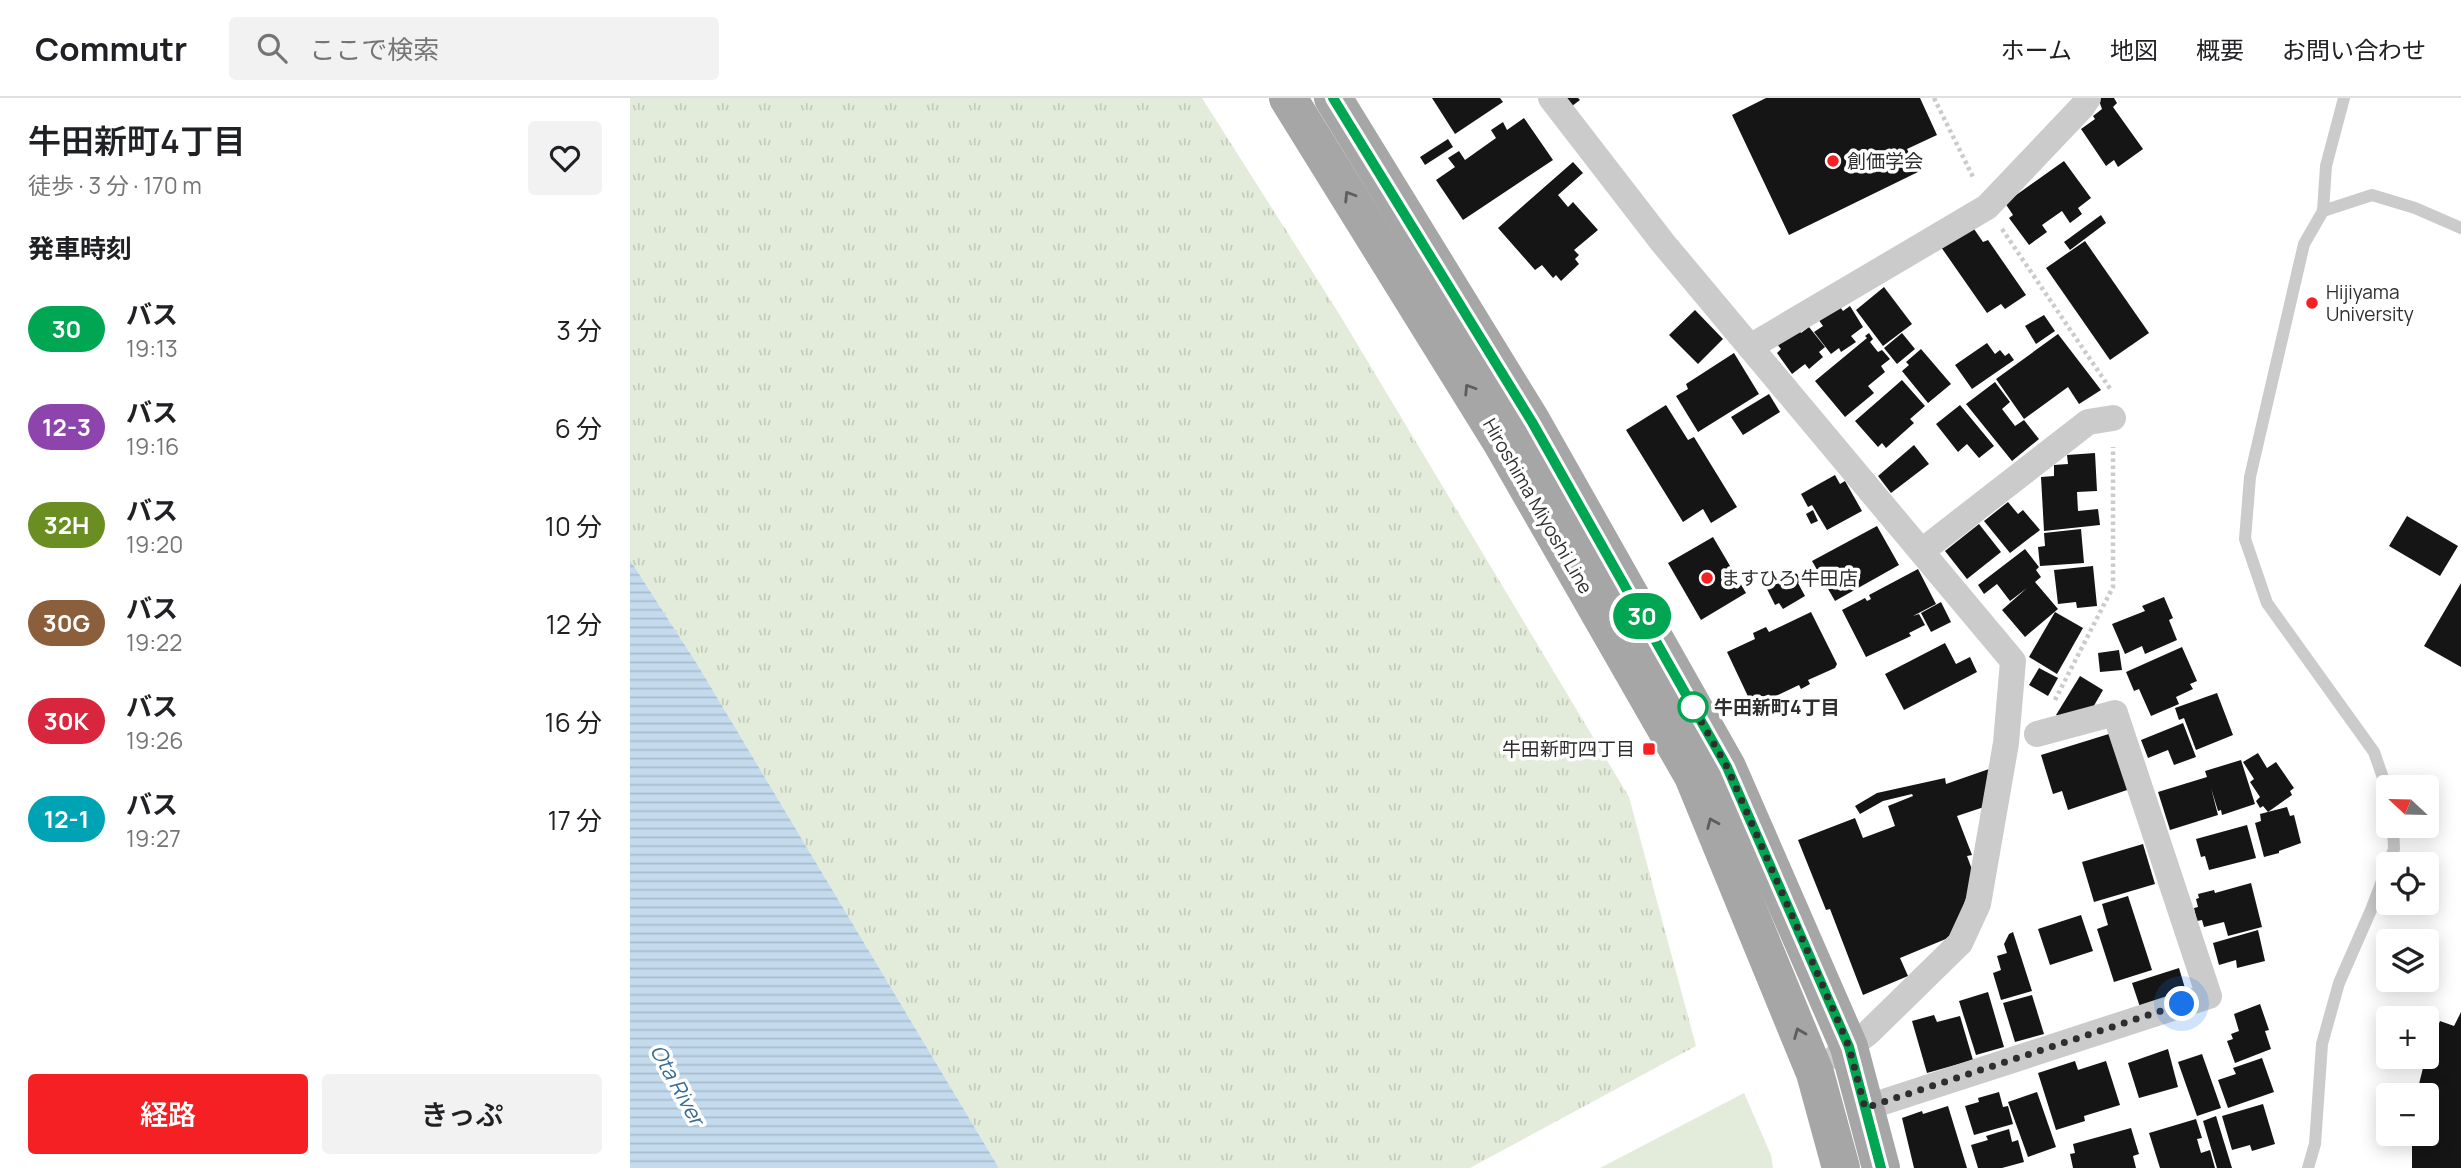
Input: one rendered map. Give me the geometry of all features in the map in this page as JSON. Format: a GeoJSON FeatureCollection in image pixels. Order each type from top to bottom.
{"type":"FeatureCollection","features":[{"type":"Feature","properties":{"kind":"main road","name":"Hiroshima Miyoshi Line"},"geometry":{"type":"LineString","coordinates":[[1288,98],[1502,443],[1693,776],[1815,1073],[1840,1168]]}},
{"type":"Feature","properties":{"kind":"main road","name":"Hiroshima Miyoshi Line"},"geometry":{"type":"LineString","coordinates":[[1333,98],[1532,422],[1727,767],[1849,1047],[1881,1168]]}},
{"type":"Feature","properties":{"kind":"street"},"geometry":{"type":"LineString","coordinates":[[1552,98],[1664,243],[2014,661],[2006,743],[1978,904],[1960,943],[1868,1032],[1815,1073]]}},
{"type":"Feature","properties":{"kind":"street"},"geometry":{"type":"LineString","coordinates":[[1750,347],[1987,207],[2088,98]]}},
{"type":"Feature","properties":{"kind":"street"},"geometry":{"type":"LineString","coordinates":[[1922,551],[2088,422],[2113,418]]}},
{"type":"Feature","properties":{"kind":"street"},"geometry":{"type":"LineString","coordinates":[[1865,1108],[2209,996],[2115,713],[2037,734]]}},
{"type":"Feature","properties":{"kind":"lane"},"geometry":{"type":"LineString","coordinates":[[2344,98],[2326,166],[2323,211],[2304,244],[2250,477],[2245,539],[2267,603],[2374,752],[2382,775]]}},
{"type":"Feature","properties":{"kind":"lane"},"geometry":{"type":"LineString","coordinates":[[2323,211],[2372,195],[2415,208],[2461,228]]}},
{"type":"Feature","properties":{"kind":"lane"},"geometry":{"type":"LineString","coordinates":[[2308,1168],[2315,1144],[2322,1044],[2339,983],[2371,909],[2393,849],[2393,838]]}},
{"type":"Feature","properties":{"kind":"path"},"geometry":{"type":"LineString","coordinates":[[1934,98],[1987,207]]}},
{"type":"Feature","properties":{"kind":"green space"},"geometry":{"type":"Polygon","coordinates":[[[630,98],[1202,98],[1338,312],[1629,797],[1696,1046],[1470,1168],[999,1168],[697,664],[630,560],[630,98]]]}},
{"type":"Feature","properties":{"kind":"green space"},"geometry":{"type":"Polygon","coordinates":[[[1744,1093],[1771,1155],[1773,1168],[1600,1168],[1744,1093]]]}},
{"type":"Feature","properties":{"kind":"water","name":"Ota River"},"geometry":{"type":"Polygon","coordinates":[[[630,560],[697,664],[999,1168],[630,1168],[630,560]]]}},
{"type":"Feature","properties":{"kind":"building"},"geometry":{"type":"Polygon","coordinates":[[[1432,98],[1500,98],[1503,102],[1455,134],[1432,98]]]}},
{"type":"Feature","properties":{"kind":"building"},"geometry":{"type":"Polygon","coordinates":[[[1566,98],[1578,98],[1580,100],[1572,106],[1566,98]]]}},
{"type":"Feature","properties":{"kind":"building","name":"創価学会"},"geometry":{"type":"Polygon","coordinates":[[[1766,98],[1920,98],[1937,135],[1907,149],[1918,172],[1789,235],[1732,115],[1766,98]]]}},
{"type":"Feature","properties":{"kind":"building"},"geometry":{"type":"Polygon","coordinates":[[[2098,98],[2114,98],[2117,103],[2113,107],[2143,149],[2118,167],[2114,160],[2106,166],[2081,129],[2095,119],[2093,116],[2102,109],[2098,98]]]}},
{"type":"Feature","properties":{"kind":"building"},"geometry":{"type":"Polygon","coordinates":[[[1524,118],[1553,160],[1463,220],[1436,180],[1455,167],[1448,158],[1459,151],[1465,160],[1496,138],[1491,130],[1503,122],[1507,130],[1524,118]]]}},
{"type":"Feature","properties":{"kind":"building"},"geometry":{"type":"Polygon","coordinates":[[[1448,139],[1453,147],[1425,165],[1420,157],[1448,139]]]}},
{"type":"Feature","properties":{"kind":"building"},"geometry":{"type":"Polygon","coordinates":[[[2064,161],[2091,198],[2078,208],[2082,214],[2070,223],[2062,211],[2042,225],[2047,232],[2029,245],[2009,218],[2013,215],[2005,203],[2064,161]]]}},
{"type":"Feature","properties":{"kind":"building"},"geometry":{"type":"Polygon","coordinates":[[[1573,162],[1583,173],[1558,195],[1568,207],[1573,202],[1598,230],[1574,250],[1579,255],[1575,259],[1579,264],[1561,281],[1556,275],[1553,278],[1542,265],[1535,270],[1498,228],[1573,162]]]}},
{"type":"Feature","properties":{"kind":"building"},"geometry":{"type":"Polygon","coordinates":[[[2101,215],[2106,223],[2070,250],[2064,242],[2101,215]]]}},
{"type":"Feature","properties":{"kind":"building"},"geometry":{"type":"Polygon","coordinates":[[[1972,226],[1983,242],[1988,240],[2026,295],[2005,309],[2001,304],[1987,313],[1941,247],[1972,226]]]}},
{"type":"Feature","properties":{"kind":"building"},"geometry":{"type":"Polygon","coordinates":[[[2085,241],[2149,333],[2110,360],[2046,268],[2085,241]]]}},
{"type":"Feature","properties":{"kind":"building"},"geometry":{"type":"Polygon","coordinates":[[[1884,287],[1912,324],[1883,346],[1856,310],[1884,287]]]}},
{"type":"Feature","properties":{"kind":"building"},"geometry":{"type":"Polygon","coordinates":[[[1850,306],[1863,327],[1851,336],[1856,342],[1841,352],[1839,348],[1831,354],[1814,332],[1823,326],[1818,319],[1840,307],[1843,311],[1850,306]]]}},
{"type":"Feature","properties":{"kind":"building"},"geometry":{"type":"Polygon","coordinates":[[[1695,310],[1723,339],[1698,364],[1669,335],[1695,310]]]}},
{"type":"Feature","properties":{"kind":"building"},"geometry":{"type":"Polygon","coordinates":[[[2044,315],[2055,331],[2036,344],[2025,326],[2044,315]]]}},
{"type":"Feature","properties":{"kind":"building"},"geometry":{"type":"Polygon","coordinates":[[[1809,327],[1825,347],[1819,352],[1823,357],[1809,369],[1805,364],[1792,374],[1777,353],[1781,349],[1775,342],[1797,328],[1801,333],[1809,327]]]}},
{"type":"Feature","properties":{"kind":"building"},"geometry":{"type":"Polygon","coordinates":[[[1869,333],[1873,339],[1870,342],[1878,352],[1882,350],[1890,359],[1881,366],[1885,372],[1868,386],[1874,393],[1845,417],[1815,381],[1867,338],[1865,336],[1869,333]]]}},
{"type":"Feature","properties":{"kind":"building"},"geometry":{"type":"Polygon","coordinates":[[[1902,333],[1915,349],[1897,364],[1884,348],[1902,333]]]}},
{"type":"Feature","properties":{"kind":"building"},"geometry":{"type":"Polygon","coordinates":[[[2058,334],[2101,390],[2079,404],[2068,387],[2024,419],[1996,379],[2058,334]]]}},
{"type":"Feature","properties":{"kind":"building"},"geometry":{"type":"Polygon","coordinates":[[[1987,343],[1995,354],[2000,350],[2005,356],[2009,353],[2014,360],[1972,389],[1955,365],[1987,343]]]}},
{"type":"Feature","properties":{"kind":"building"},"geometry":{"type":"Polygon","coordinates":[[[1921,349],[1951,384],[1928,403],[1902,371],[1909,365],[1906,362],[1921,349]]]}},
{"type":"Feature","properties":{"kind":"building"},"geometry":{"type":"Polygon","coordinates":[[[1734,353],[1759,394],[1698,432],[1676,396],[1688,389],[1686,384],[1734,353]]]}},
{"type":"Feature","properties":{"kind":"building"},"geometry":{"type":"Polygon","coordinates":[[[1902,380],[1925,406],[1910,419],[1914,423],[1886,448],[1882,443],[1878,447],[1855,421],[1902,380]]]}},
{"type":"Feature","properties":{"kind":"building"},"geometry":{"type":"Polygon","coordinates":[[[1995,382],[2010,402],[2002,409],[2015,426],[2024,420],[2039,439],[2012,461],[1966,404],[1995,382]]]}},
{"type":"Feature","properties":{"kind":"building"},"geometry":{"type":"Polygon","coordinates":[[[1769,394],[1780,412],[1743,435],[1731,417],[1769,394]]]}},
{"type":"Feature","properties":{"kind":"building"},"geometry":{"type":"Polygon","coordinates":[[[1666,405],[1688,440],[1694,437],[1737,507],[1711,523],[1703,509],[1683,522],[1626,430],[1666,405]]]}},
{"type":"Feature","properties":{"kind":"building"},"geometry":{"type":"Polygon","coordinates":[[[1960,405],[1994,446],[1979,458],[1967,444],[1958,452],[1936,424],[1960,405]]]}},
{"type":"Feature","properties":{"kind":"building"},"geometry":{"type":"Polygon","coordinates":[[[1914,445],[1929,464],[1891,493],[1878,476],[1914,445]]]}},
{"type":"Feature","properties":{"kind":"building"},"geometry":{"type":"Polygon","coordinates":[[[2095,453],[2097,491],[2077,492],[2078,511],[2098,509],[2100,525],[2044,531],[2041,477],[2054,476],[2054,465],[2068,464],[2067,455],[2095,453]]]}},
{"type":"Feature","properties":{"kind":"building"},"geometry":{"type":"Polygon","coordinates":[[[1835,475],[1840,484],[1845,481],[1862,511],[1827,530],[1812,505],[1808,507],[1801,494],[1835,475]]]}},
{"type":"Feature","properties":{"kind":"building"},"geometry":{"type":"Polygon","coordinates":[[[2008,502],[2018,514],[2023,510],[2040,530],[2010,553],[1984,521],[2008,502]]]}},
{"type":"Feature","properties":{"kind":"building"},"geometry":{"type":"Polygon","coordinates":[[[1813,510],[1818,521],[1811,524],[1806,514],[1813,510]]]}},
{"type":"Feature","properties":{"kind":"building"},"geometry":{"type":"Polygon","coordinates":[[[2407,516],[2458,546],[2440,576],[2389,546],[2407,516]]]}},
{"type":"Feature","properties":{"kind":"building"},"geometry":{"type":"Polygon","coordinates":[[[1979,524],[2001,552],[1967,579],[1945,551],[1979,524]]]}},
{"type":"Feature","properties":{"kind":"building"},"geometry":{"type":"Polygon","coordinates":[[[1877,526],[1899,565],[1835,601],[1812,561],[1877,526]]]}},
{"type":"Feature","properties":{"kind":"building"},"geometry":{"type":"Polygon","coordinates":[[[2081,529],[2084,563],[2040,566],[2038,547],[2045,546],[2044,533],[2081,529]]]}},
{"type":"Feature","properties":{"kind":"building","name":"ますひろ 牛田店"},"geometry":{"type":"Polygon","coordinates":[[[1713,537],[1746,593],[1701,620],[1668,563],[1713,537]]]}},
{"type":"Feature","properties":{"kind":"building"},"geometry":{"type":"Polygon","coordinates":[[[2025,549],[2039,567],[2036,570],[2041,577],[2035,582],[2058,609],[2025,637],[2002,610],[2027,588],[2010,601],[1997,584],[1984,594],[1978,585],[2025,549]]]}},
{"type":"Feature","properties":{"kind":"building"},"geometry":{"type":"Polygon","coordinates":[[[2093,566],[2097,606],[2077,608],[2076,602],[2058,604],[2054,570],[2093,566]]]}},
{"type":"Feature","properties":{"kind":"building"},"geometry":{"type":"Polygon","coordinates":[[[1918,569],[1936,604],[1913,616],[1919,614],[1925,625],[1909,633],[1911,636],[1866,657],[1842,610],[1865,598],[1867,601],[1871,599],[1869,595],[1918,569]]]}},
{"type":"Feature","properties":{"kind":"building"},"geometry":{"type":"Polygon","coordinates":[[[1793,572],[1801,581],[1798,583],[1805,596],[1783,609],[1779,603],[1775,605],[1766,587],[1793,572]]]}},
{"type":"Feature","properties":{"kind":"building"},"geometry":{"type":"Polygon","coordinates":[[[2461,583],[2461,667],[2424,646],[2461,583]]]}},
{"type":"Feature","properties":{"kind":"building"},"geometry":{"type":"Polygon","coordinates":[[[2164,597],[2173,618],[2169,620],[2177,640],[2145,654],[2142,646],[2125,654],[2112,624],[2145,611],[2142,606],[2164,597]]]}},
{"type":"Feature","properties":{"kind":"building"},"geometry":{"type":"Polygon","coordinates":[[[1941,602],[1951,622],[1931,632],[1921,613],[1941,602]]]}},
{"type":"Feature","properties":{"kind":"building"},"geometry":{"type":"Polygon","coordinates":[[[1811,612],[1837,664],[1835,668],[1808,680],[1810,684],[1801,689],[1799,685],[1753,707],[1727,652],[1755,639],[1753,633],[1766,627],[1769,632],[1811,612]]]}},
{"type":"Feature","properties":{"kind":"building"},"geometry":{"type":"Polygon","coordinates":[[[2055,612],[2083,628],[2057,674],[2029,657],[2055,612]]]}},
{"type":"Feature","properties":{"kind":"building"},"geometry":{"type":"Polygon","coordinates":[[[1945,643],[1956,664],[1970,657],[1977,672],[1904,710],[1885,674],[1945,643]]]}},
{"type":"Feature","properties":{"kind":"building"},"geometry":{"type":"Polygon","coordinates":[[[2182,647],[2197,681],[2190,684],[2193,689],[2176,697],[2179,704],[2151,716],[2139,689],[2134,691],[2126,672],[2182,647]]]}},
{"type":"Feature","properties":{"kind":"building"},"geometry":{"type":"Polygon","coordinates":[[[2119,650],[2122,670],[2100,672],[2098,653],[2119,650]]]}},
{"type":"Feature","properties":{"kind":"building"},"geometry":{"type":"Polygon","coordinates":[[[2039,668],[2058,678],[2048,696],[2029,685],[2039,668]]]}},
{"type":"Feature","properties":{"kind":"building"},"geometry":{"type":"Polygon","coordinates":[[[2080,676],[2103,690],[2088,716],[2071,724],[2056,715],[2080,676]]]}},
{"type":"Feature","properties":{"kind":"building"},"geometry":{"type":"Polygon","coordinates":[[[2217,693],[2233,735],[2196,750],[2184,718],[2179,720],[2175,708],[2217,693]]]}},
{"type":"Feature","properties":{"kind":"building"},"geometry":{"type":"Polygon","coordinates":[[[2183,723],[2196,757],[2174,765],[2168,750],[2148,758],[2141,740],[2183,723]]]}},
{"type":"Feature","properties":{"kind":"building"},"geometry":{"type":"Polygon","coordinates":[[[2112,733],[2130,789],[2068,810],[2062,791],[2053,794],[2041,755],[2112,733]]]}},
{"type":"Feature","properties":{"kind":"building"},"geometry":{"type":"Polygon","coordinates":[[[2258,753],[2267,768],[2276,762],[2294,788],[2290,791],[2292,795],[2268,812],[2263,806],[2260,808],[2256,801],[2260,797],[2250,782],[2254,779],[2243,762],[2258,753]]]}},
{"type":"Feature","properties":{"kind":"building"},"geometry":{"type":"Polygon","coordinates":[[[2241,760],[2255,804],[2222,815],[2221,810],[2218,811],[2211,788],[2218,815],[2170,830],[2158,792],[2207,777],[2205,771],[2241,760]]]}},
{"type":"Feature","properties":{"kind":"building"},"geometry":{"type":"Polygon","coordinates":[[[1989,769],[1984,807],[1957,816],[1972,855],[1967,856],[1974,875],[1953,936],[1900,958],[1908,976],[1863,995],[1830,909],[1826,910],[1798,840],[1855,818],[1863,838],[1895,826],[1888,806],[1913,796],[1912,794],[1883,801],[1860,814],[1855,806],[1877,793],[1945,778],[1946,784],[1989,769]]]}},
{"type":"Feature","properties":{"kind":"building"},"geometry":{"type":"Polygon","coordinates":[[[2287,807],[2290,816],[2294,815],[2301,843],[2264,857],[2255,823],[2261,821],[2260,814],[2287,807]]]}},
{"type":"Feature","properties":{"kind":"building"},"geometry":{"type":"Polygon","coordinates":[[[2247,825],[2256,858],[2209,870],[2205,856],[2201,857],[2196,839],[2247,825]]]}},
{"type":"Feature","properties":{"kind":"building"},"geometry":{"type":"Polygon","coordinates":[[[2143,844],[2155,884],[2094,902],[2082,862],[2143,844]]]}},
{"type":"Feature","properties":{"kind":"building"},"geometry":{"type":"Polygon","coordinates":[[[2251,883],[2262,927],[2228,936],[2224,922],[2204,927],[2202,920],[2197,921],[2194,908],[2198,907],[2198,894],[2214,890],[2215,893],[2251,883]]]}},
{"type":"Feature","properties":{"kind":"building"},"geometry":{"type":"Polygon","coordinates":[[[2128,896],[2152,970],[2114,982],[2097,929],[2108,925],[2102,904],[2128,896]]]}},
{"type":"Feature","properties":{"kind":"building"},"geometry":{"type":"Polygon","coordinates":[[[2081,915],[2093,951],[2050,965],[2038,929],[2081,915]]]}},
{"type":"Feature","properties":{"kind":"building"},"geometry":{"type":"Polygon","coordinates":[[[2258,930],[2265,961],[2237,968],[2236,960],[2219,965],[2213,943],[2258,930]]]}},
{"type":"Feature","properties":{"kind":"building"},"geometry":{"type":"Polygon","coordinates":[[[2013,932],[2032,991],[2001,1000],[1993,973],[2001,970],[1997,956],[2007,953],[2004,944],[2013,932]]]}},
{"type":"Feature","properties":{"kind":"building"},"geometry":{"type":"Polygon","coordinates":[[[2179,968],[2187,995],[2141,1010],[2132,983],[2179,968]]]}},
{"type":"Feature","properties":{"kind":"building"},"geometry":{"type":"Polygon","coordinates":[[[1988,992],[2004,1047],[1976,1055],[1959,1001],[1988,992]]]}},
{"type":"Feature","properties":{"kind":"building"},"geometry":{"type":"Polygon","coordinates":[[[2032,995],[2044,1034],[2015,1042],[2003,1003],[2032,995]]]}},
{"type":"Feature","properties":{"kind":"building"},"geometry":{"type":"Polygon","coordinates":[[[2260,1004],[2269,1030],[2265,1031],[2271,1049],[2235,1063],[2227,1041],[2233,1039],[2231,1034],[2239,1031],[2234,1014],[2260,1004]]]}},
{"type":"Feature","properties":{"kind":"building"},"geometry":{"type":"Polygon","coordinates":[[[2461,1012],[2461,1168],[2412,1168],[2412,1146],[2439,1146],[2439,1083],[2419,1083],[2423,1069],[2439,1069],[2440,1021],[2454,1026],[2461,1012]]]}},
{"type":"Feature","properties":{"kind":"building"},"geometry":{"type":"Polygon","coordinates":[[[1934,1015],[1937,1022],[1960,1016],[1973,1060],[1927,1073],[1912,1021],[1934,1015]]]}},
{"type":"Feature","properties":{"kind":"building"},"geometry":{"type":"Polygon","coordinates":[[[2168,1049],[2178,1087],[2139,1098],[2128,1063],[2168,1049]]]}},
{"type":"Feature","properties":{"kind":"building"},"geometry":{"type":"Polygon","coordinates":[[[2202,1054],[2221,1108],[2197,1116],[2178,1062],[2202,1054]]]}},
{"type":"Feature","properties":{"kind":"building"},"geometry":{"type":"Polygon","coordinates":[[[2262,1058],[2274,1092],[2228,1108],[2218,1080],[2236,1074],[2233,1068],[2262,1058]]]}},
{"type":"Feature","properties":{"kind":"building"},"geometry":{"type":"Polygon","coordinates":[[[2075,1061],[2078,1070],[2106,1061],[2120,1105],[2084,1116],[2085,1121],[2056,1130],[2038,1073],[2075,1061]]]}},
{"type":"Feature","properties":{"kind":"building"},"geometry":{"type":"Polygon","coordinates":[[[1999,1092],[2003,1107],[2008,1106],[2013,1124],[1974,1135],[1965,1106],[1979,1102],[1978,1098],[1999,1092]]]}},
{"type":"Feature","properties":{"kind":"building"},"geometry":{"type":"Polygon","coordinates":[[[2037,1092],[2056,1147],[2028,1157],[2008,1102],[2037,1092]]]}},
{"type":"Feature","properties":{"kind":"building"},"geometry":{"type":"Polygon","coordinates":[[[2263,1104],[2275,1144],[2252,1151],[2250,1145],[2232,1150],[2222,1116],[2263,1104]]]}},
{"type":"Feature","properties":{"kind":"building"},"geometry":{"type":"Polygon","coordinates":[[[1948,1106],[1967,1168],[1914,1168],[1902,1118],[1948,1106]]]}},
{"type":"Feature","properties":{"kind":"building"},"geometry":{"type":"Polygon","coordinates":[[[2216,1116],[2232,1168],[2217,1168],[2203,1121],[2216,1116]]]}},
{"type":"Feature","properties":{"kind":"building"},"geometry":{"type":"Polygon","coordinates":[[[2196,1119],[2202,1138],[2197,1139],[2201,1153],[2210,1150],[2215,1168],[2160,1168],[2149,1133],[2196,1119]]]}},
{"type":"Feature","properties":{"kind":"building"},"geometry":{"type":"Polygon","coordinates":[[[2131,1128],[2139,1154],[2133,1156],[2136,1168],[2073,1168],[2070,1154],[2075,1153],[2073,1144],[2131,1128]]]}},
{"type":"Feature","properties":{"kind":"building"},"geometry":{"type":"Polygon","coordinates":[[[2009,1129],[2012,1142],[2018,1140],[2024,1162],[2002,1168],[1978,1168],[1971,1145],[1988,1140],[1986,1136],[2009,1129]]]}},
{"type":"Feature","properties":{"kind":"bus line","name":"30"},"geometry":{"type":"LineString","coordinates":[[1333,98],[1532,422],[1727,767],[1849,1047],[1881,1168]]}},
{"type":"Feature","properties":{"kind":"place","name":"創価学会"},"geometry":{"type":"Point","coordinates":[1833,161]}},
{"type":"Feature","properties":{"kind":"place","name":"Hijiyama University"},"geometry":{"type":"Point","coordinates":[2312,303]}},
{"type":"Feature","properties":{"kind":"place","name":"ますひろ 牛田店"},"geometry":{"type":"Point","coordinates":[1707,578]}},
{"type":"Feature","properties":{"kind":"place","name":"牛田新町4丁目"},"geometry":{"type":"Point","coordinates":[1693,707]}},
{"type":"Feature","properties":{"kind":"place","name":"牛田新町四丁目"},"geometry":{"type":"Point","coordinates":[1649,749]}},
{"type":"Feature","properties":{"kind":"route"},"geometry":{"type":"LineString","coordinates":[[1693,707],[1688,698],[1727,767],[1832,1007],[1849,1047],[1865,1108],[2182,1004]]}}]}
